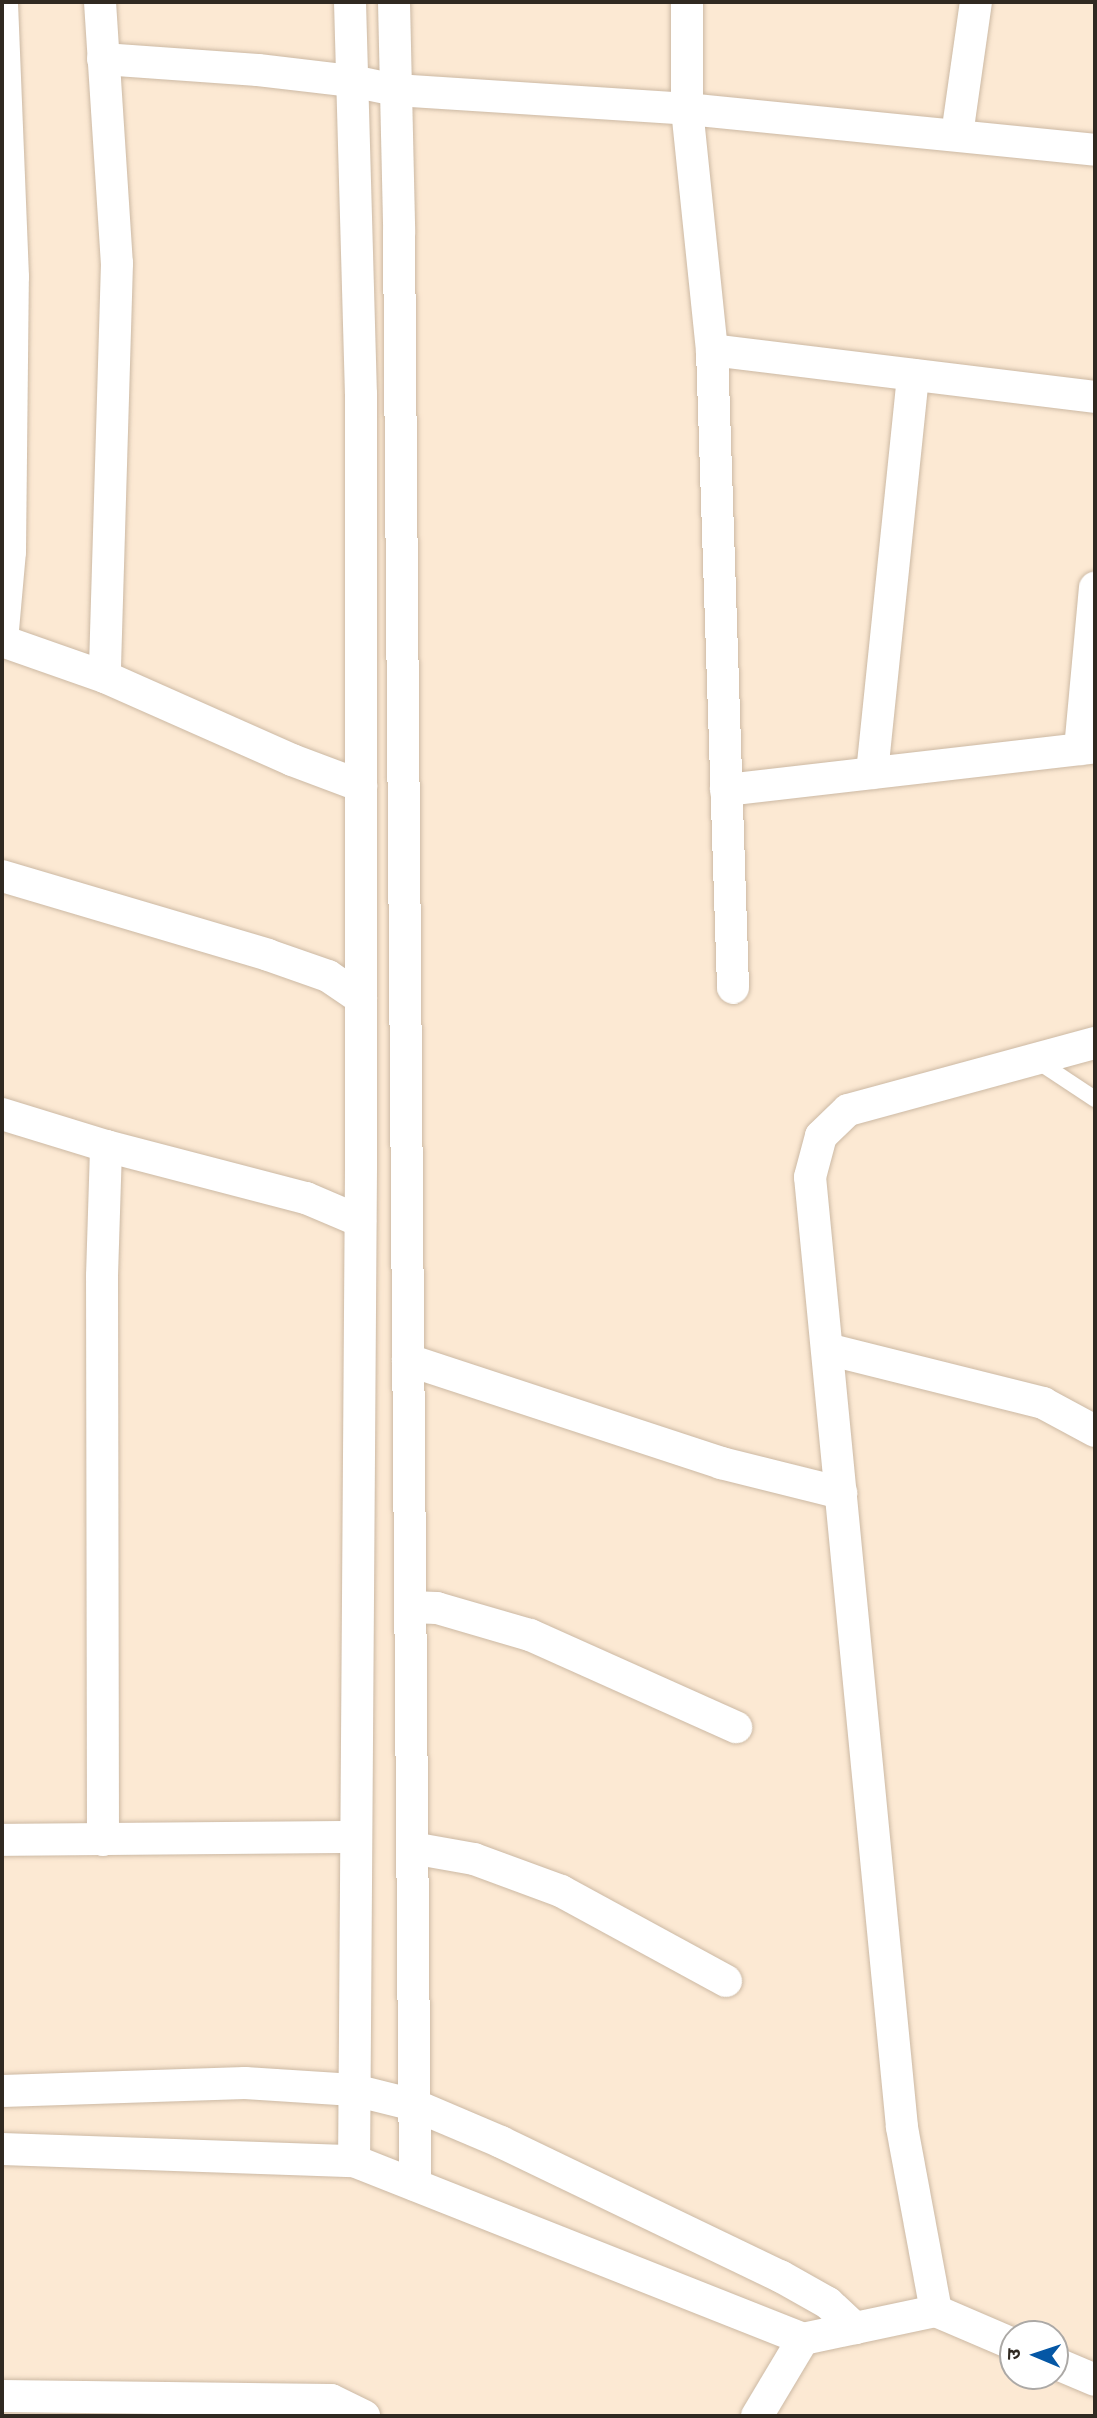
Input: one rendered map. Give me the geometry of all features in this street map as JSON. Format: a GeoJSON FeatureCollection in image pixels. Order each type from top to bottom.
{"type":"FeatureCollection","features":[{"type":"Feature","properties":{"kind":"street"},"geometry":{"type":"LineString","coordinates":[[2,2],[13,277],[10,552],[2,641],[105,677],[292,760],[361,786]]}},
{"type":"Feature","properties":{"kind":"street"},"geometry":{"type":"LineString","coordinates":[[100,2],[117,263],[105,677]]}},
{"type":"Feature","properties":{"kind":"street"},"geometry":{"type":"LineString","coordinates":[[350,2],[361,394],[360,1221],[354,2161]]}},
{"type":"Feature","properties":{"kind":"street"},"geometry":{"type":"LineString","coordinates":[[394,2],[415,2185]]}},
{"type":"Feature","properties":{"kind":"street"},"geometry":{"type":"LineString","coordinates":[[687,2],[687,109],[712,350],[733,988]]}},
{"type":"Feature","properties":{"kind":"street"},"geometry":{"type":"LineString","coordinates":[[957,135],[976,2]]}},
{"type":"Feature","properties":{"kind":"street"},"geometry":{"type":"LineString","coordinates":[[103,59],[258,70],[352,81],[396,90],[687,109],[1095,150]]}},
{"type":"Feature","properties":{"kind":"street"},"geometry":{"type":"LineString","coordinates":[[712,350],[1095,397]]}},
{"type":"Feature","properties":{"kind":"street"},"geometry":{"type":"LineString","coordinates":[[872,773],[913,375]]}},
{"type":"Feature","properties":{"kind":"street"},"geometry":{"type":"LineString","coordinates":[[726,790],[1087,748],[1095,588]]}},
{"type":"Feature","properties":{"kind":"street"},"geometry":{"type":"LineString","coordinates":[[2,876],[268,955],[328,976],[360,998]]}},
{"type":"Feature","properties":{"kind":"street"},"geometry":{"type":"LineString","coordinates":[[936,2311],[902,2127],[810,1177],[821,1136],[848,1110],[1095,1043]]}},
{"type":"Feature","properties":{"kind":"street"},"geometry":{"type":"LineString","coordinates":[[2,1114],[106,1146],[306,1198],[360,1221]]}},
{"type":"Feature","properties":{"kind":"street"},"geometry":{"type":"LineString","coordinates":[[103,1840],[102,1276],[106,1146]]}},
{"type":"Feature","properties":{"kind":"street"},"geometry":{"type":"LineString","coordinates":[[827,1349],[1043,1403],[1095,1431]]}},
{"type":"Feature","properties":{"kind":"street"},"geometry":{"type":"LineString","coordinates":[[408,1360],[722,1463],[841,1493]]}},
{"type":"Feature","properties":{"kind":"street"},"geometry":{"type":"LineString","coordinates":[[410,1607],[437,1608],[530,1635],[736,1727]]}},
{"type":"Feature","properties":{"kind":"street"},"geometry":{"type":"LineString","coordinates":[[2,1840],[356,1837]]}},
{"type":"Feature","properties":{"kind":"street"},"geometry":{"type":"LineString","coordinates":[[412,1848],[474,1859],[561,1891],[726,1981]]}},
{"type":"Feature","properties":{"kind":"street"},"geometry":{"type":"LineString","coordinates":[[2,2091],[245,2083],[354,2090],[414,2105],[501,2142],[779,2276],[828,2303],[855,2328]]}},
{"type":"Feature","properties":{"kind":"street"},"geometry":{"type":"LineString","coordinates":[[2,2149],[354,2161],[803,2339],[936,2311],[999,2338]]}},
{"type":"Feature","properties":{"kind":"street"},"geometry":{"type":"LineString","coordinates":[[757,2416],[803,2339]]}},
{"type":"Feature","properties":{"kind":"street"},"geometry":{"type":"LineString","coordinates":[[1069,2368],[1095,2380]]}},
{"type":"Feature","properties":{"kind":"street"},"geometry":{"type":"LineString","coordinates":[[2,2396],[138,2407],[331,2400],[364,2416]]}},
{"type":"Feature","properties":{"kind":"lane"},"geometry":{"type":"LineString","coordinates":[[1033,1059],[1095,1099]]}}]}
